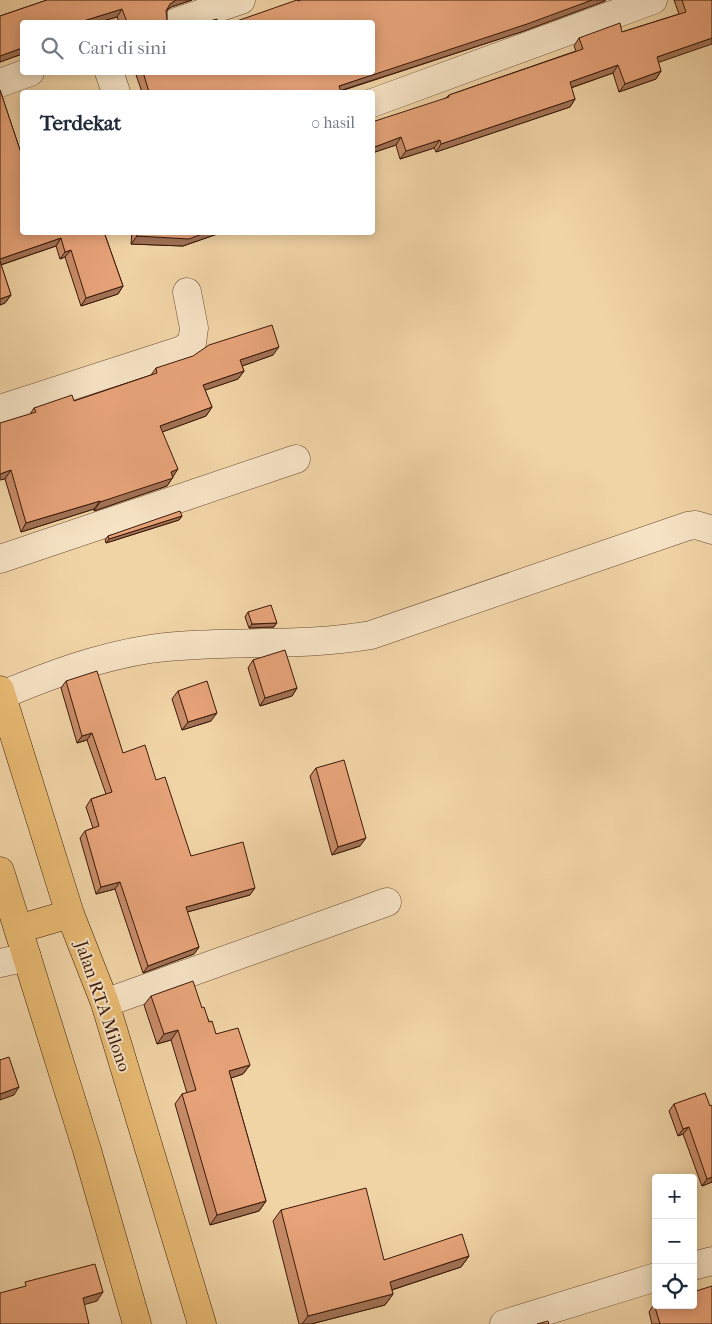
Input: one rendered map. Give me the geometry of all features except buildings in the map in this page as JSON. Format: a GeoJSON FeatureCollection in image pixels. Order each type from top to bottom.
{"type":"FeatureCollection","features":[{"type":"Feature","properties":{"kind":"highway","name":"Jalan RTA Milono"},"geometry":{"type":"LineString","coordinates":[[1,693],[70,914],[105,1004],[202,1324]]}},
{"type":"Feature","properties":{"kind":"highway"},"geometry":{"type":"LineString","coordinates":[[0,870],[87,1150],[137,1324]]}},
{"type":"Feature","properties":{"kind":"highway"},"geometry":{"type":"LineString","coordinates":[[18,929],[70,914]]}},
{"type":"Feature","properties":{"kind":"street"},"geometry":{"type":"LineString","coordinates":[[182,20],[241,0]]}},
{"type":"Feature","properties":{"kind":"street"},"geometry":{"type":"LineString","coordinates":[[375,102],[653,0]]}},
{"type":"Feature","properties":{"kind":"street"},"geometry":{"type":"LineString","coordinates":[[0,83],[22,75]]}},
{"type":"Feature","properties":{"kind":"street"},"geometry":{"type":"LineString","coordinates":[[110,75],[115,90]]}},
{"type":"Feature","properties":{"kind":"street"},"geometry":{"type":"LineString","coordinates":[[0,409],[182,350],[192,342],[194,328],[187,292]]}},
{"type":"Feature","properties":{"kind":"street"},"geometry":{"type":"LineString","coordinates":[[0,559],[296,459]]}},
{"type":"Feature","properties":{"kind":"street"},"geometry":{"type":"LineString","coordinates":[[1,693],[100,658],[151,649],[206,644],[348,639],[371,635],[688,526],[696,525],[712,530]]}},
{"type":"Feature","properties":{"kind":"street"},"geometry":{"type":"LineString","coordinates":[[105,1004],[388,902]]}},
{"type":"Feature","properties":{"kind":"street"},"geometry":{"type":"LineString","coordinates":[[0,963],[27,957]]}},
{"type":"Feature","properties":{"kind":"street"},"geometry":{"type":"LineString","coordinates":[[697,1265],[712,1260]]}},
{"type":"Feature","properties":{"kind":"street"},"geometry":{"type":"LineString","coordinates":[[504,1324],[652,1278]]}}]}
